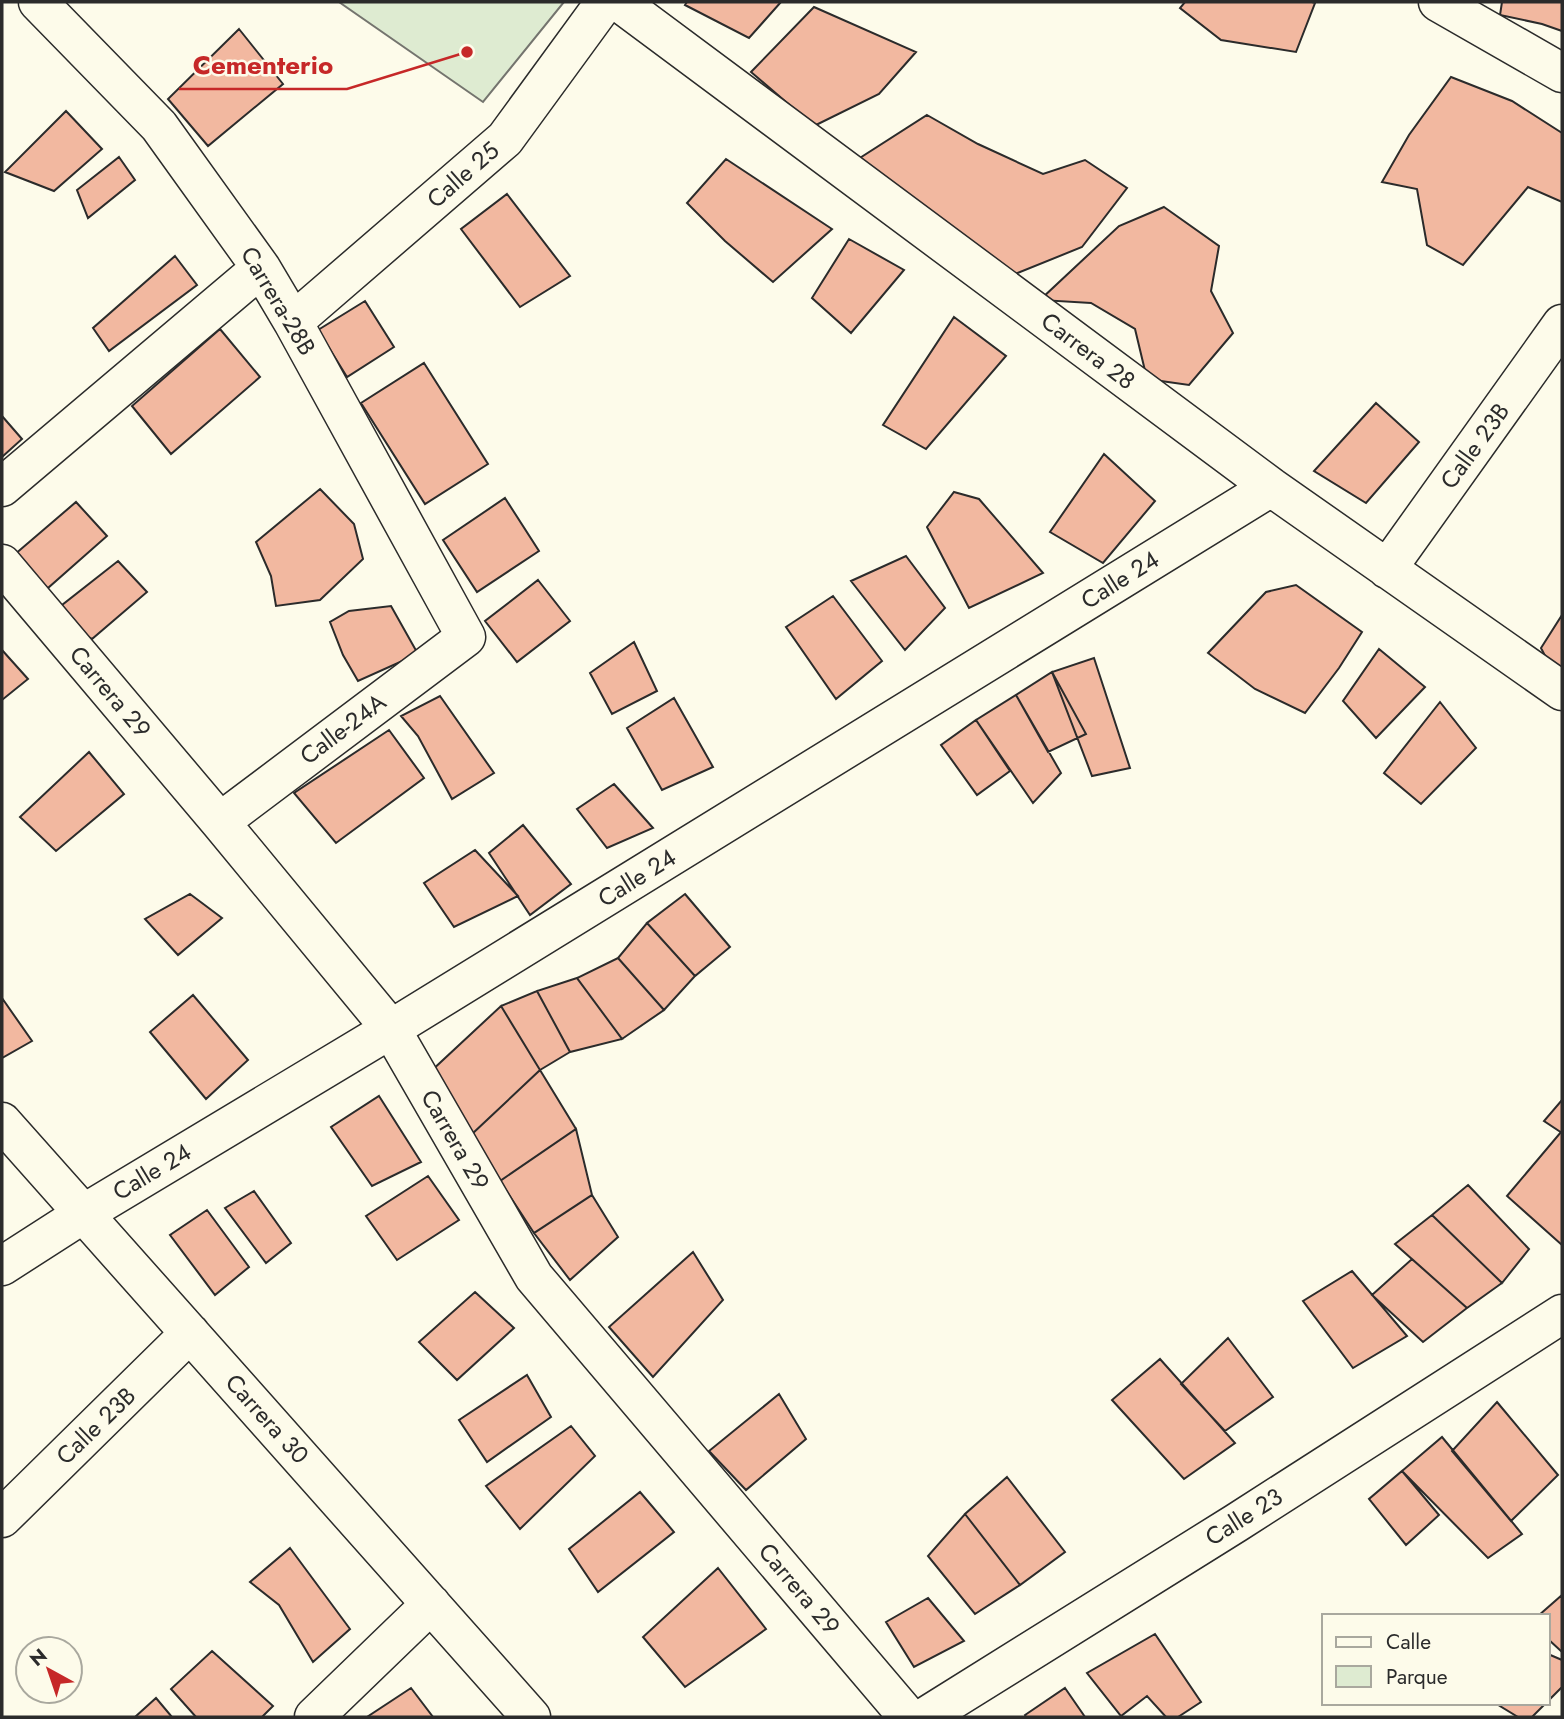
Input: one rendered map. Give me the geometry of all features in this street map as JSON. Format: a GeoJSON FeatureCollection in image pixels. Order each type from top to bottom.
{"type":"FeatureCollection","features":[{"type":"Feature","properties":{"kind":"street","name":"Carrera-28B"},"geometry":{"type":"LineString","coordinates":[[38,2],[159,126],[261,268],[466,637]]}},
{"type":"Feature","properties":{"kind":"street","name":"Calle 25"},"geometry":{"type":"LineString","coordinates":[[293,322],[505,139],[605,2]]}},
{"type":"Feature","properties":{"kind":"street","name":"Carrera 28"},"geometry":{"type":"LineString","coordinates":[[619,2],[1271,487],[1562,691]]}},
{"type":"Feature","properties":{"kind":"street"},"geometry":{"type":"LineString","coordinates":[[1438,2],[1562,73]]}},
{"type":"Feature","properties":{"kind":"street"},"geometry":{"type":"LineString","coordinates":[[2,487],[261,268]]}},
{"type":"Feature","properties":{"kind":"street","name":"Calle 23B"},"geometry":{"type":"LineString","coordinates":[[1387,569],[1562,324]]}},
{"type":"Feature","properties":{"kind":"street","name":"Calle 24"},"geometry":{"type":"LineString","coordinates":[[2,1266],[1271,487]]}},
{"type":"Feature","properties":{"kind":"street","name":"Carrera 29"},"geometry":{"type":"LineString","coordinates":[[2,564],[391,1029],[534,1277],[908,1717]]}},
{"type":"Feature","properties":{"kind":"street","name":"Calle-24A"},"geometry":{"type":"LineString","coordinates":[[220,822],[466,637]]}},
{"type":"Feature","properties":{"kind":"street","name":"Carrera 30"},"geometry":{"type":"LineString","coordinates":[[2,1122],[531,1717]]}},
{"type":"Feature","properties":{"kind":"street","name":"Calle 23"},"geometry":{"type":"LineString","coordinates":[[925,1717],[1236,1523],[1562,1314]]}},
{"type":"Feature","properties":{"kind":"street","name":"Calle 23B"},"geometry":{"type":"LineString","coordinates":[[2,1518],[190,1333]]}},
{"type":"Feature","properties":{"kind":"street"},"geometry":{"type":"LineString","coordinates":[[314,1717],[430,1604]]}},
{"type":"Feature","properties":{"kind":"green space"},"geometry":{"type":"Polygon","coordinates":[[[339,2],[564,2],[483,102],[339,2]]]}},
{"type":"Feature","properties":{"kind":"building"},"geometry":{"type":"Polygon","coordinates":[[[687,2],[781,2],[749,38],[685,5],[687,2]]]}},
{"type":"Feature","properties":{"kind":"building"},"geometry":{"type":"Polygon","coordinates":[[[1185,2],[1315,3],[1296,52],[1221,40],[1180,8],[1185,2]]]}},
{"type":"Feature","properties":{"kind":"building"},"geometry":{"type":"Polygon","coordinates":[[[1502,2],[1562,2],[1562,31],[1500,15],[1502,2]]]}},
{"type":"Feature","properties":{"kind":"building"},"geometry":{"type":"Polygon","coordinates":[[[814,7],[916,52],[879,94],[814,126],[751,72],[814,7]]]}},
{"type":"Feature","properties":{"kind":"building"},"geometry":{"type":"Polygon","coordinates":[[[239,29],[283,84],[208,146],[168,99],[239,29]]]}},
{"type":"Feature","properties":{"kind":"building"},"geometry":{"type":"Polygon","coordinates":[[[1451,77],[1512,101],[1562,133],[1562,202],[1528,187],[1463,265],[1427,245],[1417,189],[1382,182],[1409,135],[1451,77]]]}},
{"type":"Feature","properties":{"kind":"building"},"geometry":{"type":"Polygon","coordinates":[[[66,111],[102,149],[54,191],[5,172],[66,111]]]}},
{"type":"Feature","properties":{"kind":"building"},"geometry":{"type":"Polygon","coordinates":[[[927,115],[978,144],[1043,174],[1085,160],[1127,188],[1082,247],[1005,278],[852,163],[927,115]]]}},
{"type":"Feature","properties":{"kind":"building"},"geometry":{"type":"Polygon","coordinates":[[[119,157],[135,180],[88,218],[77,190],[119,157]]]}},
{"type":"Feature","properties":{"kind":"building"},"geometry":{"type":"Polygon","coordinates":[[[726,159],[832,229],[773,282],[725,241],[687,203],[726,159]]]}},
{"type":"Feature","properties":{"kind":"building"},"geometry":{"type":"Polygon","coordinates":[[[507,194],[570,276],[520,307],[461,229],[507,194]]]}},
{"type":"Feature","properties":{"kind":"building"},"geometry":{"type":"Polygon","coordinates":[[[1164,207],[1219,246],[1211,291],[1233,333],[1189,385],[1147,379],[1135,329],[1091,303],[1040,300],[1119,226],[1164,207]]]}},
{"type":"Feature","properties":{"kind":"building"},"geometry":{"type":"Polygon","coordinates":[[[849,239],[904,270],[851,333],[812,298],[849,239]]]}},
{"type":"Feature","properties":{"kind":"building"},"geometry":{"type":"Polygon","coordinates":[[[175,256],[197,285],[109,351],[93,328],[175,256]]]}},
{"type":"Feature","properties":{"kind":"building"},"geometry":{"type":"Polygon","coordinates":[[[365,301],[394,347],[347,377],[318,330],[365,301]]]}},
{"type":"Feature","properties":{"kind":"building"},"geometry":{"type":"Polygon","coordinates":[[[954,317],[1006,356],[926,449],[883,425],[954,317]]]}},
{"type":"Feature","properties":{"kind":"building"},"geometry":{"type":"Polygon","coordinates":[[[220,329],[260,377],[171,454],[132,406],[220,329]]]}},
{"type":"Feature","properties":{"kind":"building"},"geometry":{"type":"Polygon","coordinates":[[[424,363],[488,464],[425,504],[361,403],[424,363]]]}},
{"type":"Feature","properties":{"kind":"building"},"geometry":{"type":"Polygon","coordinates":[[[1376,403],[1419,442],[1366,503],[1314,471],[1376,403]]]}},
{"type":"Feature","properties":{"kind":"building"},"geometry":{"type":"Polygon","coordinates":[[[2,416],[22,439],[2,457],[2,416]]]}},
{"type":"Feature","properties":{"kind":"building"},"geometry":{"type":"Polygon","coordinates":[[[1104,454],[1155,501],[1103,563],[1050,532],[1104,454]]]}},
{"type":"Feature","properties":{"kind":"building"},"geometry":{"type":"Polygon","coordinates":[[[320,489],[354,524],[363,559],[320,600],[276,606],[271,576],[256,542],[320,489]]]}},
{"type":"Feature","properties":{"kind":"building"},"geometry":{"type":"Polygon","coordinates":[[[954,492],[979,499],[1043,573],[969,608],[927,527],[954,492]]]}},
{"type":"Feature","properties":{"kind":"building"},"geometry":{"type":"Polygon","coordinates":[[[505,498],[539,551],[477,592],[443,540],[505,498]]]}},
{"type":"Feature","properties":{"kind":"building"},"geometry":{"type":"Polygon","coordinates":[[[76,502],[107,536],[40,595],[7,561],[76,502]]]}},
{"type":"Feature","properties":{"kind":"building"},"geometry":{"type":"Polygon","coordinates":[[[906,556],[945,608],[905,650],[851,581],[906,556]]]}},
{"type":"Feature","properties":{"kind":"building"},"geometry":{"type":"Polygon","coordinates":[[[118,561],[147,592],[92,639],[76,631],[57,609],[118,561]]]}},
{"type":"Feature","properties":{"kind":"building"},"geometry":{"type":"Polygon","coordinates":[[[538,580],[570,621],[517,662],[485,621],[538,580]]]}},
{"type":"Feature","properties":{"kind":"building"},"geometry":{"type":"Polygon","coordinates":[[[1296,585],[1362,632],[1305,713],[1255,689],[1208,653],[1266,592],[1296,585]]]}},
{"type":"Feature","properties":{"kind":"building"},"geometry":{"type":"Polygon","coordinates":[[[833,596],[882,661],[836,699],[786,627],[833,596]]]}},
{"type":"Feature","properties":{"kind":"building"},"geometry":{"type":"Polygon","coordinates":[[[391,606],[418,654],[358,681],[343,655],[330,622],[349,611],[391,606]]]}},
{"type":"Feature","properties":{"kind":"building"},"geometry":{"type":"Polygon","coordinates":[[[1562,615],[1562,686],[1541,648],[1562,615]]]}},
{"type":"Feature","properties":{"kind":"building"},"geometry":{"type":"Polygon","coordinates":[[[634,642],[657,691],[612,714],[590,673],[634,642]]]}},
{"type":"Feature","properties":{"kind":"building"},"geometry":{"type":"Polygon","coordinates":[[[1379,649],[1425,687],[1376,738],[1343,701],[1379,649]]]}},
{"type":"Feature","properties":{"kind":"building"},"geometry":{"type":"Polygon","coordinates":[[[2,650],[28,679],[2,700],[2,650]]]}},
{"type":"Feature","properties":{"kind":"building"},"geometry":{"type":"Polygon","coordinates":[[[1094,658],[1130,768],[1092,776],[1052,672],[1094,658]]]}},
{"type":"Feature","properties":{"kind":"building"},"geometry":{"type":"Polygon","coordinates":[[[1052,672],[1086,734],[1048,752],[1016,695],[1052,672]]]}},
{"type":"Feature","properties":{"kind":"building"},"geometry":{"type":"Polygon","coordinates":[[[1016,695],[1061,773],[1033,803],[976,720],[1016,695]]]}},
{"type":"Feature","properties":{"kind":"building"},"geometry":{"type":"Polygon","coordinates":[[[440,696],[494,773],[452,799],[418,736],[401,716],[440,696]]]}},
{"type":"Feature","properties":{"kind":"building"},"geometry":{"type":"Polygon","coordinates":[[[674,698],[713,767],[662,790],[627,728],[674,698]]]}},
{"type":"Feature","properties":{"kind":"building"},"geometry":{"type":"Polygon","coordinates":[[[1440,702],[1476,748],[1421,804],[1384,773],[1440,702]]]}},
{"type":"Feature","properties":{"kind":"building"},"geometry":{"type":"Polygon","coordinates":[[[976,720],[1010,771],[977,795],[941,745],[976,720]]]}},
{"type":"Feature","properties":{"kind":"building"},"geometry":{"type":"Polygon","coordinates":[[[389,730],[424,778],[336,843],[294,793],[389,730]]]}},
{"type":"Feature","properties":{"kind":"building"},"geometry":{"type":"Polygon","coordinates":[[[89,752],[124,794],[56,851],[20,817],[89,752]]]}},
{"type":"Feature","properties":{"kind":"building"},"geometry":{"type":"Polygon","coordinates":[[[614,784],[653,828],[607,848],[577,809],[614,784]]]}},
{"type":"Feature","properties":{"kind":"building"},"geometry":{"type":"Polygon","coordinates":[[[523,825],[571,884],[530,915],[489,853],[523,825]]]}},
{"type":"Feature","properties":{"kind":"building"},"geometry":{"type":"Polygon","coordinates":[[[475,850],[518,896],[454,927],[424,883],[475,850]]]}},
{"type":"Feature","properties":{"kind":"building"},"geometry":{"type":"Polygon","coordinates":[[[190,894],[222,918],[178,955],[145,919],[190,894]]]}},
{"type":"Feature","properties":{"kind":"building"},"geometry":{"type":"Polygon","coordinates":[[[685,894],[730,947],[695,976],[647,923],[685,894]]]}},
{"type":"Feature","properties":{"kind":"building"},"geometry":{"type":"Polygon","coordinates":[[[647,923],[695,976],[664,1010],[618,958],[647,923]]]}},
{"type":"Feature","properties":{"kind":"building"},"geometry":{"type":"Polygon","coordinates":[[[618,958],[664,1010],[622,1039],[577,978],[618,958]]]}},
{"type":"Feature","properties":{"kind":"building"},"geometry":{"type":"Polygon","coordinates":[[[577,978],[622,1039],[570,1052],[537,991],[577,978]]]}},
{"type":"Feature","properties":{"kind":"building"},"geometry":{"type":"Polygon","coordinates":[[[537,991],[570,1052],[540,1070],[501,1006],[537,991]]]}},
{"type":"Feature","properties":{"kind":"building"},"geometry":{"type":"Polygon","coordinates":[[[193,995],[248,1060],[206,1099],[150,1032],[193,995]]]}},
{"type":"Feature","properties":{"kind":"building"},"geometry":{"type":"Polygon","coordinates":[[[2,998],[32,1041],[2,1058],[2,998]]]}},
{"type":"Feature","properties":{"kind":"building"},"geometry":{"type":"Polygon","coordinates":[[[501,1006],[540,1070],[471,1135],[428,1074],[501,1006]]]}},
{"type":"Feature","properties":{"kind":"building"},"geometry":{"type":"Polygon","coordinates":[[[540,1070],[576,1129],[500,1181],[471,1135],[540,1070]]]}},
{"type":"Feature","properties":{"kind":"building"},"geometry":{"type":"Polygon","coordinates":[[[379,1096],[421,1162],[372,1186],[331,1127],[379,1096]]]}},
{"type":"Feature","properties":{"kind":"building"},"geometry":{"type":"Polygon","coordinates":[[[1562,1100],[1562,1133],[1544,1121],[1562,1100]]]}},
{"type":"Feature","properties":{"kind":"building"},"geometry":{"type":"Polygon","coordinates":[[[576,1129],[592,1195],[534,1233],[500,1181],[576,1129]]]}},
{"type":"Feature","properties":{"kind":"building"},"geometry":{"type":"Polygon","coordinates":[[[1562,1133],[1562,1245],[1507,1196],[1562,1133]]]}},
{"type":"Feature","properties":{"kind":"building"},"geometry":{"type":"Polygon","coordinates":[[[428,1176],[459,1220],[397,1260],[366,1216],[428,1176]]]}},
{"type":"Feature","properties":{"kind":"building"},"geometry":{"type":"Polygon","coordinates":[[[1468,1185],[1529,1249],[1502,1283],[1432,1215],[1468,1185]]]}},
{"type":"Feature","properties":{"kind":"building"},"geometry":{"type":"Polygon","coordinates":[[[254,1191],[291,1243],[266,1263],[225,1208],[254,1191]]]}},
{"type":"Feature","properties":{"kind":"building"},"geometry":{"type":"Polygon","coordinates":[[[592,1195],[618,1237],[570,1280],[534,1233],[592,1195]]]}},
{"type":"Feature","properties":{"kind":"building"},"geometry":{"type":"Polygon","coordinates":[[[207,1210],[249,1267],[215,1295],[170,1235],[207,1210]]]}},
{"type":"Feature","properties":{"kind":"building"},"geometry":{"type":"Polygon","coordinates":[[[1432,1215],[1502,1283],[1467,1308],[1395,1244],[1432,1215]]]}},
{"type":"Feature","properties":{"kind":"building"},"geometry":{"type":"Polygon","coordinates":[[[693,1252],[723,1300],[653,1377],[609,1327],[693,1252]]]}},
{"type":"Feature","properties":{"kind":"building"},"geometry":{"type":"Polygon","coordinates":[[[1412,1259],[1467,1308],[1423,1342],[1372,1295],[1412,1259]]]}},
{"type":"Feature","properties":{"kind":"building"},"geometry":{"type":"Polygon","coordinates":[[[1352,1271],[1407,1336],[1353,1368],[1303,1301],[1352,1271]]]}},
{"type":"Feature","properties":{"kind":"building"},"geometry":{"type":"Polygon","coordinates":[[[475,1292],[514,1328],[457,1380],[419,1342],[475,1292]]]}},
{"type":"Feature","properties":{"kind":"building"},"geometry":{"type":"Polygon","coordinates":[[[1228,1338],[1273,1397],[1225,1431],[1181,1384],[1228,1338]]]}},
{"type":"Feature","properties":{"kind":"building"},"geometry":{"type":"Polygon","coordinates":[[[1160,1359],[1235,1443],[1184,1479],[1112,1400],[1160,1359]]]}},
{"type":"Feature","properties":{"kind":"building"},"geometry":{"type":"Polygon","coordinates":[[[527,1375],[551,1417],[487,1462],[459,1420],[527,1375]]]}},
{"type":"Feature","properties":{"kind":"building"},"geometry":{"type":"Polygon","coordinates":[[[779,1394],[806,1439],[746,1490],[709,1451],[779,1394]]]}},
{"type":"Feature","properties":{"kind":"building"},"geometry":{"type":"Polygon","coordinates":[[[1497,1402],[1558,1475],[1511,1521],[1452,1451],[1497,1402]]]}},
{"type":"Feature","properties":{"kind":"building"},"geometry":{"type":"Polygon","coordinates":[[[571,1426],[595,1456],[520,1529],[486,1486],[571,1426]]]}},
{"type":"Feature","properties":{"kind":"building"},"geometry":{"type":"Polygon","coordinates":[[[1442,1437],[1522,1534],[1488,1558],[1402,1471],[1442,1437]]]}},
{"type":"Feature","properties":{"kind":"building"},"geometry":{"type":"Polygon","coordinates":[[[1402,1471],[1439,1515],[1406,1545],[1369,1499],[1402,1471]]]}},
{"type":"Feature","properties":{"kind":"building"},"geometry":{"type":"Polygon","coordinates":[[[1007,1477],[1065,1552],[1020,1585],[965,1514],[1007,1477]]]}},
{"type":"Feature","properties":{"kind":"building"},"geometry":{"type":"Polygon","coordinates":[[[640,1492],[674,1532],[598,1592],[569,1549],[640,1492]]]}},
{"type":"Feature","properties":{"kind":"building"},"geometry":{"type":"Polygon","coordinates":[[[965,1514],[1020,1585],[975,1614],[928,1556],[965,1514]]]}},
{"type":"Feature","properties":{"kind":"building"},"geometry":{"type":"Polygon","coordinates":[[[290,1548],[350,1629],[313,1662],[279,1605],[250,1582],[290,1548]]]}},
{"type":"Feature","properties":{"kind":"building"},"geometry":{"type":"Polygon","coordinates":[[[718,1568],[766,1629],[685,1687],[643,1637],[718,1568]]]}},
{"type":"Feature","properties":{"kind":"building"},"geometry":{"type":"Polygon","coordinates":[[[1562,1595],[1562,1652],[1550,1641],[1550,1614],[1540,1614],[1562,1595]]]}},
{"type":"Feature","properties":{"kind":"building"},"geometry":{"type":"Polygon","coordinates":[[[928,1598],[964,1641],[914,1667],[886,1622],[928,1598]]]}},
{"type":"Feature","properties":{"kind":"building"},"geometry":{"type":"Polygon","coordinates":[[[1155,1634],[1201,1702],[1178,1717],[1166,1717],[1147,1696],[1121,1716],[1087,1673],[1155,1634]]]}},
{"type":"Feature","properties":{"kind":"building"},"geometry":{"type":"Polygon","coordinates":[[[212,1651],[273,1706],[262,1717],[196,1717],[171,1689],[212,1651]]]}},
{"type":"Feature","properties":{"kind":"building"},"geometry":{"type":"Polygon","coordinates":[[[1550,1655],[1562,1660],[1562,1687],[1550,1699],[1550,1655]]]}},
{"type":"Feature","properties":{"kind":"building"},"geometry":{"type":"Polygon","coordinates":[[[411,1688],[433,1717],[367,1717],[411,1688]]]}},
{"type":"Feature","properties":{"kind":"building"},"geometry":{"type":"Polygon","coordinates":[[[1065,1688],[1085,1717],[1026,1717],[1025,1715],[1065,1688]]]}},
{"type":"Feature","properties":{"kind":"building"},"geometry":{"type":"Polygon","coordinates":[[[156,1698],[172,1717],[135,1717],[156,1698]]]}},
{"type":"Feature","properties":{"kind":"building"},"geometry":{"type":"Polygon","coordinates":[[[1498,1705],[1544,1705],[1532,1717],[1518,1717],[1498,1705]]]}},
{"type":"Feature","properties":{"kind":"place","name":"Cementerio"},"geometry":{"type":"Point","coordinates":[467,52]}}]}
